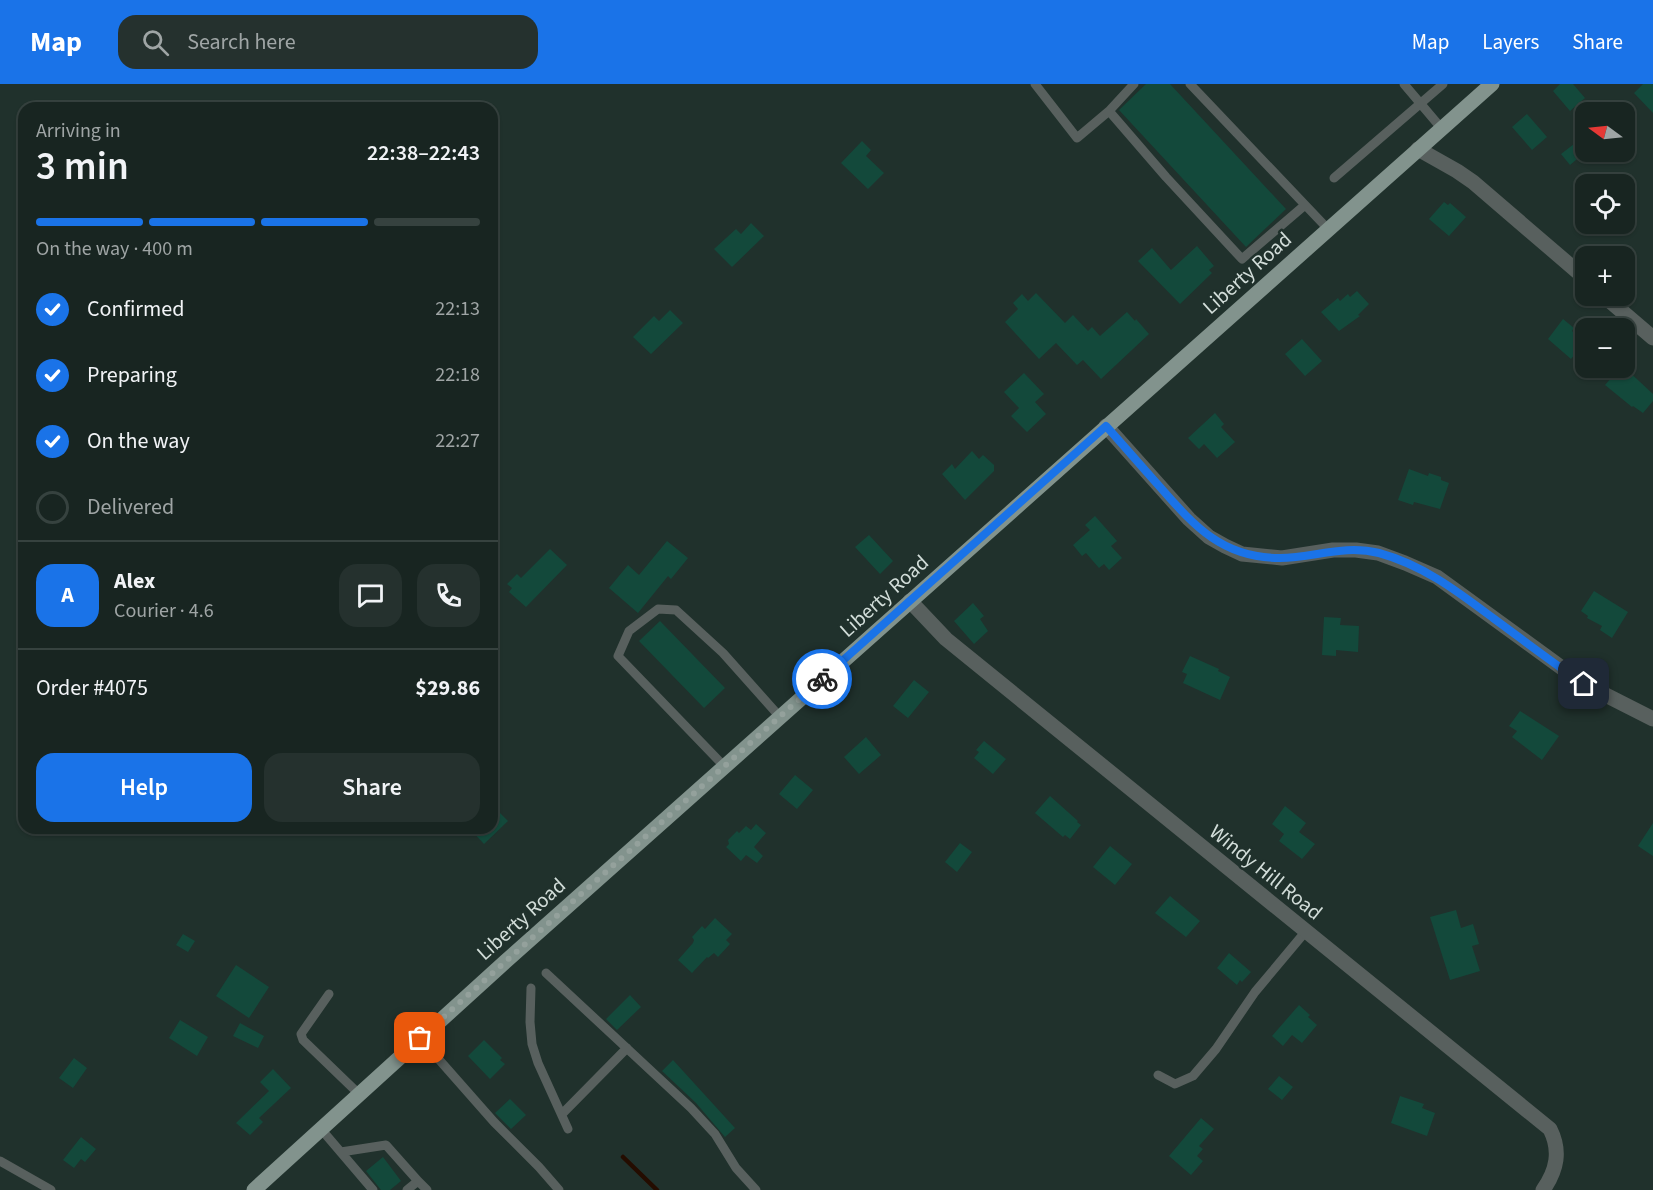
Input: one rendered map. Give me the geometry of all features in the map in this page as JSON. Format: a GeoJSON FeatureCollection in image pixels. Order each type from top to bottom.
{"type":"FeatureCollection","features":[{"type":"Feature","properties":{"kind":"main road","name":"Liberty Road"},"geometry":{"type":"LineString","coordinates":[[254,1190],[724,766],[1492,84]]}},
{"type":"Feature","properties":{"kind":"street"},"geometry":{"type":"LineString","coordinates":[[1418,149],[1473,182],[1575,270]]}},
{"type":"Feature","properties":{"kind":"street"},"geometry":{"type":"LineString","coordinates":[[1616,306],[1653,338]]}},
{"type":"Feature","properties":{"kind":"street"},"geometry":{"type":"LineString","coordinates":[[1106,426],[1189,519],[1209,537],[1225,546],[1242,554],[1282,558],[1333,550],[1356,550],[1378,553],[1405,563],[1437,577],[1584,684],[1653,719]]}},
{"type":"Feature","properties":{"kind":"street","name":"Windy Hill Road"},"geometry":{"type":"LineString","coordinates":[[910,601],[946,639],[1550,1129],[1556,1141],[1558,1154],[1554,1171],[1543,1190]]}},
{"type":"Feature","properties":{"kind":"lane"},"geometry":{"type":"LineString","coordinates":[[1035,84],[1077,138],[1109,111],[1134,84]]}},
{"type":"Feature","properties":{"kind":"lane"},"geometry":{"type":"LineString","coordinates":[[1190,84],[1328,229]]}},
{"type":"Feature","properties":{"kind":"lane"},"geometry":{"type":"LineString","coordinates":[[1404,84],[1442,129]]}},
{"type":"Feature","properties":{"kind":"lane"},"geometry":{"type":"LineString","coordinates":[[1334,178],[1443,84]]}},
{"type":"Feature","properties":{"kind":"lane"},"geometry":{"type":"LineString","coordinates":[[1109,111],[1242,259],[1305,206]]}},
{"type":"Feature","properties":{"kind":"lane"},"geometry":{"type":"LineString","coordinates":[[724,766],[618,656],[629,631],[658,609],[676,610],[723,653],[780,717]]}},
{"type":"Feature","properties":{"kind":"lane"},"geometry":{"type":"LineString","coordinates":[[1158,1075],[1175,1084],[1193,1076],[1255,992],[1306,931]]}},
{"type":"Feature","properties":{"kind":"lane"},"geometry":{"type":"LineString","coordinates":[[546,973],[691,1108],[715,1134],[736,1168],[756,1190]]}},
{"type":"Feature","properties":{"kind":"lane"},"geometry":{"type":"LineString","coordinates":[[531,988],[532,1044],[538,1063],[568,1129]]}},
{"type":"Feature","properties":{"kind":"lane"},"geometry":{"type":"LineString","coordinates":[[329,994],[301,1035],[303,1040],[359,1094]]}},
{"type":"Feature","properties":{"kind":"lane"},"geometry":{"type":"LineString","coordinates":[[420,1038],[494,1122],[559,1190]]}},
{"type":"Feature","properties":{"kind":"lane"},"geometry":{"type":"LineString","coordinates":[[562,1114],[627,1048]]}},
{"type":"Feature","properties":{"kind":"lane"},"geometry":{"type":"LineString","coordinates":[[321,1129],[373,1190]]}},
{"type":"Feature","properties":{"kind":"lane"},"geometry":{"type":"LineString","coordinates":[[340,1152],[386,1145],[427,1190]]}},
{"type":"Feature","properties":{"kind":"lane"},"geometry":{"type":"LineString","coordinates":[[0,1161],[51,1190]]}},
{"type":"Feature","properties":{"kind":"lane"},"geometry":{"type":"LineString","coordinates":[[407,1190],[418,1181]]}},
{"type":"Feature","properties":{"kind":"building"},"geometry":{"type":"Polygon","coordinates":[[[1146,84],[1170,84],[1286,209],[1246,247],[1119,110],[1146,84]]]}},
{"type":"Feature","properties":{"kind":"building"},"geometry":{"type":"Polygon","coordinates":[[[1560,84],[1573,84],[1585,98],[1580,102],[1575,102],[1575,107],[1570,111],[1553,91],[1560,84]]]}},
{"type":"Feature","properties":{"kind":"building"},"geometry":{"type":"Polygon","coordinates":[[[1643,84],[1653,84],[1653,113],[1634,93],[1643,84]]]}},
{"type":"Feature","properties":{"kind":"building"},"geometry":{"type":"Polygon","coordinates":[[[1527,114],[1547,137],[1532,150],[1512,127],[1527,114]]]}},
{"type":"Feature","properties":{"kind":"building"},"geometry":{"type":"Polygon","coordinates":[[[862,141],[871,150],[866,156],[884,173],[868,189],[841,163],[862,141]]]}},
{"type":"Feature","properties":{"kind":"building"},"geometry":{"type":"Polygon","coordinates":[[[1575,145],[1575,161],[1570,165],[1561,154],[1575,145]]]}},
{"type":"Feature","properties":{"kind":"building"},"geometry":{"type":"Polygon","coordinates":[[[1444,202],[1448,205],[1450,203],[1466,217],[1449,236],[1429,219],[1444,202]]]}},
{"type":"Feature","properties":{"kind":"building"},"geometry":{"type":"Polygon","coordinates":[[[751,223],[764,236],[732,267],[714,249],[736,229],[741,234],[751,223]]]}},
{"type":"Feature","properties":{"kind":"building"},"geometry":{"type":"Polygon","coordinates":[[[1197,246],[1214,266],[1209,270],[1212,273],[1180,304],[1138,261],[1152,248],[1171,270],[1197,246]]]}},
{"type":"Feature","properties":{"kind":"building"},"geometry":{"type":"Polygon","coordinates":[[[1357,291],[1369,304],[1358,315],[1360,316],[1339,331],[1321,312],[1338,298],[1340,301],[1348,294],[1350,297],[1357,291]]]}},
{"type":"Feature","properties":{"kind":"building"},"geometry":{"type":"Polygon","coordinates":[[[1036,293],[1065,323],[1073,315],[1088,331],[1092,327],[1100,336],[1127,312],[1149,334],[1101,379],[1083,360],[1077,365],[1056,343],[1039,359],[1005,322],[1018,309],[1013,303],[1022,294],[1028,301],[1036,293]]]}},
{"type":"Feature","properties":{"kind":"building"},"geometry":{"type":"Polygon","coordinates":[[[670,310],[683,323],[651,354],[633,337],[654,316],[659,321],[670,310]]]}},
{"type":"Feature","properties":{"kind":"building"},"geometry":{"type":"Polygon","coordinates":[[[1563,319],[1574,328],[1572,331],[1575,334],[1575,354],[1571,359],[1548,339],[1563,319]]]}},
{"type":"Feature","properties":{"kind":"building"},"geometry":{"type":"Polygon","coordinates":[[[1302,339],[1322,361],[1305,376],[1285,354],[1302,339]]]}},
{"type":"Feature","properties":{"kind":"building"},"geometry":{"type":"Polygon","coordinates":[[[1024,373],[1044,394],[1035,402],[1046,414],[1027,432],[1011,416],[1019,408],[1004,392],[1024,373]]]}},
{"type":"Feature","properties":{"kind":"building"},"geometry":{"type":"Polygon","coordinates":[[[1635,377],[1653,394],[1653,401],[1643,413],[1605,385],[1611,378],[1635,377]]]}},
{"type":"Feature","properties":{"kind":"building"},"geometry":{"type":"Polygon","coordinates":[[[1215,413],[1224,424],[1221,427],[1235,442],[1217,458],[1204,444],[1199,449],[1188,438],[1215,413]]]}},
{"type":"Feature","properties":{"kind":"building"},"geometry":{"type":"Polygon","coordinates":[[[972,451],[979,459],[983,455],[994,465],[994,471],[965,500],[942,474],[952,464],[955,469],[972,451]]]}},
{"type":"Feature","properties":{"kind":"building"},"geometry":{"type":"Polygon","coordinates":[[[1409,469],[1428,476],[1429,473],[1441,477],[1441,480],[1449,483],[1440,509],[1398,500],[1409,469]]]}},
{"type":"Feature","properties":{"kind":"building"},"geometry":{"type":"Polygon","coordinates":[[[1095,516],[1117,541],[1111,546],[1122,558],[1109,570],[1104,564],[1099,568],[1086,553],[1082,556],[1073,545],[1090,530],[1085,525],[1095,516]]]}},
{"type":"Feature","properties":{"kind":"building"},"geometry":{"type":"Polygon","coordinates":[[[869,535],[893,561],[880,574],[855,547],[869,535]]]}},
{"type":"Feature","properties":{"kind":"building"},"geometry":{"type":"Polygon","coordinates":[[[667,541],[688,558],[671,579],[668,576],[638,613],[609,588],[628,565],[639,575],[667,541]]]}},
{"type":"Feature","properties":{"kind":"building"},"geometry":{"type":"Polygon","coordinates":[[[550,549],[567,565],[526,607],[509,592],[512,588],[507,584],[517,574],[521,578],[550,549]]]}},
{"type":"Feature","properties":{"kind":"building"},"geometry":{"type":"Polygon","coordinates":[[[1594,591],[1628,612],[1612,638],[1600,630],[1602,626],[1587,618],[1588,616],[1581,611],[1594,591]]]}},
{"type":"Feature","properties":{"kind":"building"},"geometry":{"type":"Polygon","coordinates":[[[973,603],[984,616],[980,619],[988,631],[974,644],[954,621],[973,603]]]}},
{"type":"Feature","properties":{"kind":"building"},"geometry":{"type":"Polygon","coordinates":[[[1324,617],[1341,618],[1340,625],[1359,626],[1358,652],[1336,650],[1336,656],[1322,655],[1324,617]]]}},
{"type":"Feature","properties":{"kind":"building"},"geometry":{"type":"Polygon","coordinates":[[[660,621],[725,688],[704,708],[639,641],[660,621]]]}},
{"type":"Feature","properties":{"kind":"building"},"geometry":{"type":"Polygon","coordinates":[[[1190,656],[1219,669],[1218,671],[1230,677],[1220,700],[1183,683],[1187,674],[1182,672],[1190,656]]]}},
{"type":"Feature","properties":{"kind":"building"},"geometry":{"type":"Polygon","coordinates":[[[914,680],[929,692],[908,718],[893,706],[914,680]]]}},
{"type":"Feature","properties":{"kind":"building"},"geometry":{"type":"Polygon","coordinates":[[[1520,711],[1559,736],[1542,760],[1512,737],[1517,731],[1509,726],[1520,711]]]}},
{"type":"Feature","properties":{"kind":"building"},"geometry":{"type":"Polygon","coordinates":[[[866,737],[881,755],[859,774],[844,757],[866,737]]]}},
{"type":"Feature","properties":{"kind":"building"},"geometry":{"type":"Polygon","coordinates":[[[984,741],[1006,759],[993,774],[974,758],[979,752],[976,750],[984,741]]]}},
{"type":"Feature","properties":{"kind":"building"},"geometry":{"type":"Polygon","coordinates":[[[795,775],[813,790],[797,809],[779,794],[795,775]]]}},
{"type":"Feature","properties":{"kind":"building"},"geometry":{"type":"Polygon","coordinates":[[[1050,796],[1081,825],[1070,839],[1065,835],[1063,837],[1035,813],[1050,796]]]}},
{"type":"Feature","properties":{"kind":"building"},"geometry":{"type":"Polygon","coordinates":[[[1285,806],[1306,823],[1299,832],[1315,844],[1302,859],[1279,841],[1284,834],[1272,824],[1285,806]]]}},
{"type":"Feature","properties":{"kind":"building"},"geometry":{"type":"Polygon","coordinates":[[[498,811],[508,821],[498,831],[498,811]]]}},
{"type":"Feature","properties":{"kind":"building"},"geometry":{"type":"Polygon","coordinates":[[[1653,823],[1653,856],[1638,846],[1653,823]]]}},
{"type":"Feature","properties":{"kind":"building"},"geometry":{"type":"Polygon","coordinates":[[[756,824],[766,833],[754,847],[763,856],[757,863],[746,855],[741,861],[726,847],[729,844],[728,840],[737,831],[739,833],[746,826],[751,830],[756,824]]]}},
{"type":"Feature","properties":{"kind":"building"},"geometry":{"type":"Polygon","coordinates":[[[475,834],[494,834],[484,844],[475,834]]]}},
{"type":"Feature","properties":{"kind":"building"},"geometry":{"type":"Polygon","coordinates":[[[960,843],[972,852],[957,872],[945,862],[960,843]]]}},
{"type":"Feature","properties":{"kind":"building"},"geometry":{"type":"Polygon","coordinates":[[[1110,846],[1132,864],[1115,885],[1093,867],[1110,846]]]}},
{"type":"Feature","properties":{"kind":"building"},"geometry":{"type":"Polygon","coordinates":[[[1170,896],[1200,921],[1186,937],[1155,913],[1170,896]]]}},
{"type":"Feature","properties":{"kind":"building"},"geometry":{"type":"Polygon","coordinates":[[[1456,910],[1461,928],[1473,924],[1479,944],[1472,946],[1480,971],[1450,980],[1430,917],[1456,910]]]}},
{"type":"Feature","properties":{"kind":"building"},"geometry":{"type":"Polygon","coordinates":[[[715,918],[732,934],[726,940],[730,944],[718,957],[714,953],[707,957],[692,973],[678,960],[693,943],[692,937],[702,926],[705,929],[715,918]]]}},
{"type":"Feature","properties":{"kind":"building"},"geometry":{"type":"Polygon","coordinates":[[[183,934],[195,941],[188,952],[176,945],[183,934]]]}},
{"type":"Feature","properties":{"kind":"building"},"geometry":{"type":"Polygon","coordinates":[[[1229,953],[1251,972],[1237,985],[1217,968],[1229,953]]]}},
{"type":"Feature","properties":{"kind":"building"},"geometry":{"type":"Polygon","coordinates":[[[236,965],[269,987],[249,1018],[216,996],[236,965]]]}},
{"type":"Feature","properties":{"kind":"building"},"geometry":{"type":"Polygon","coordinates":[[[630,995],[641,1007],[617,1030],[606,1019],[630,995]]]}},
{"type":"Feature","properties":{"kind":"building"},"geometry":{"type":"Polygon","coordinates":[[[1299,1005],[1317,1025],[1302,1043],[1292,1035],[1283,1046],[1272,1036],[1299,1005]]]}},
{"type":"Feature","properties":{"kind":"building"},"geometry":{"type":"Polygon","coordinates":[[[180,1020],[208,1037],[197,1056],[169,1038],[180,1020]]]}},
{"type":"Feature","properties":{"kind":"building"},"geometry":{"type":"Polygon","coordinates":[[[240,1023],[264,1036],[258,1048],[233,1036],[240,1023]]]}},
{"type":"Feature","properties":{"kind":"building"},"geometry":{"type":"Polygon","coordinates":[[[484,1040],[505,1064],[490,1079],[468,1056],[484,1040]]]}},
{"type":"Feature","properties":{"kind":"building"},"geometry":{"type":"Polygon","coordinates":[[[74,1058],[87,1068],[73,1088],[59,1078],[74,1058]]]}},
{"type":"Feature","properties":{"kind":"building"},"geometry":{"type":"Polygon","coordinates":[[[673,1060],[735,1128],[725,1137],[696,1103],[662,1071],[673,1060]]]}},
{"type":"Feature","properties":{"kind":"building"},"geometry":{"type":"Polygon","coordinates":[[[273,1069],[291,1088],[259,1118],[263,1122],[250,1135],[236,1123],[269,1091],[260,1082],[273,1069]]]}},
{"type":"Feature","properties":{"kind":"building"},"geometry":{"type":"Polygon","coordinates":[[[1279,1076],[1293,1087],[1282,1100],[1268,1089],[1279,1076]]]}},
{"type":"Feature","properties":{"kind":"building"},"geometry":{"type":"Polygon","coordinates":[[[1400,1096],[1424,1104],[1422,1108],[1435,1113],[1427,1136],[1391,1123],[1400,1096]]]}},
{"type":"Feature","properties":{"kind":"building"},"geometry":{"type":"Polygon","coordinates":[[[510,1099],[526,1115],[511,1129],[495,1113],[510,1099]]]}},
{"type":"Feature","properties":{"kind":"building"},"geometry":{"type":"Polygon","coordinates":[[[1201,1118],[1214,1129],[1199,1146],[1203,1149],[1197,1156],[1203,1161],[1191,1175],[1169,1156],[1201,1118]]]}},
{"type":"Feature","properties":{"kind":"building"},"geometry":{"type":"Polygon","coordinates":[[[81,1137],[96,1149],[85,1162],[81,1159],[74,1168],[63,1160],[81,1137]]]}},
{"type":"Feature","properties":{"kind":"building"},"geometry":{"type":"Polygon","coordinates":[[[383,1157],[401,1181],[390,1190],[381,1190],[366,1171],[383,1157]]]}},
{"type":"Feature","properties":{"kind":"waterway"},"geometry":{"type":"LineString","coordinates":[[623,1157],[657,1190]]}},
{"type":"Feature","properties":{"kind":"way so far"},"geometry":{"type":"LineString","coordinates":[[420,1038],[822,679]]}},
{"type":"Feature","properties":{"kind":"route"},"geometry":{"type":"LineString","coordinates":[[822,679],[1106,426],[1189,519],[1209,537],[1225,546],[1242,554],[1282,558],[1333,550],[1356,550],[1378,553],[1405,563],[1437,577],[1584,684]]}}]}
